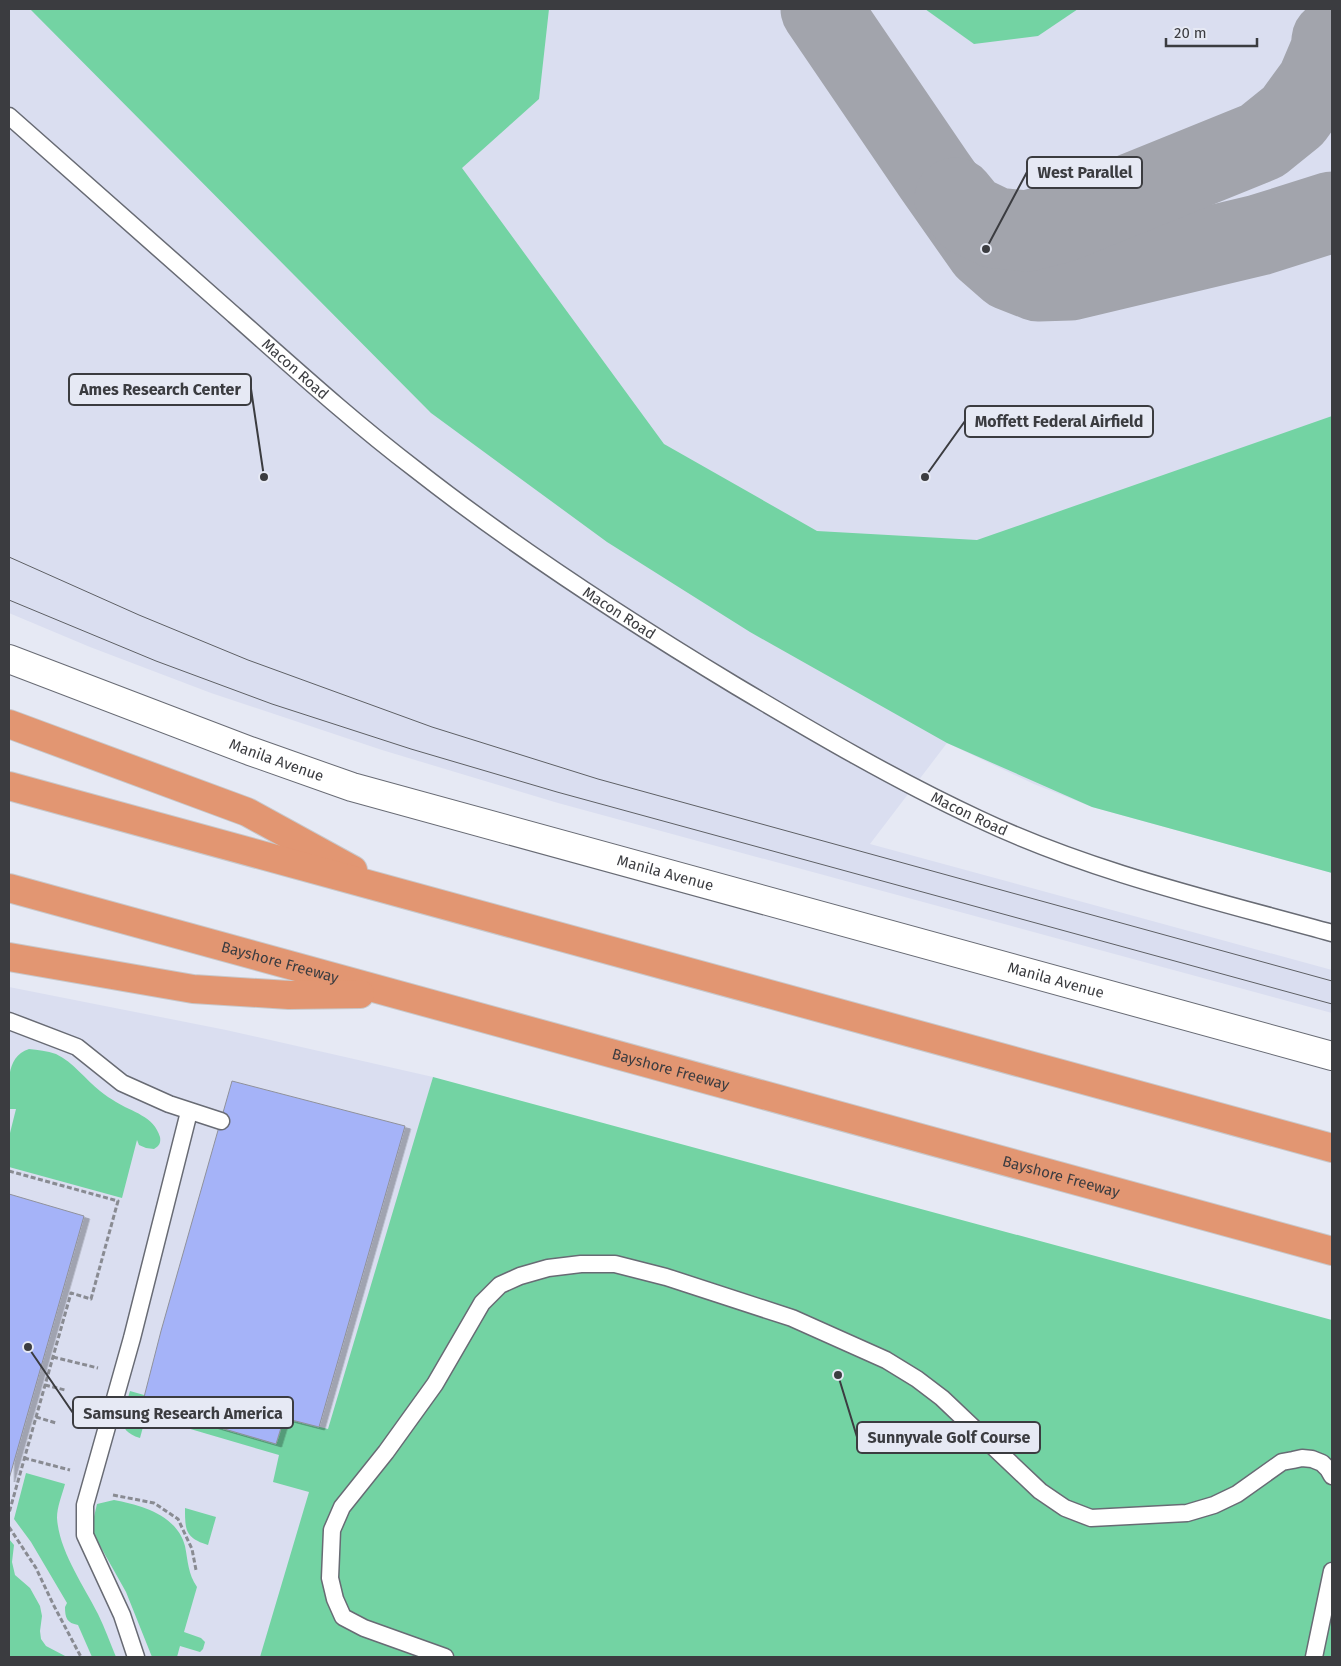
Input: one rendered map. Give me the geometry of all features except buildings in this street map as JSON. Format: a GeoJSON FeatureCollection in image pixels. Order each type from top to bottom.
{"type":"FeatureCollection","features":[{"type":"Feature","properties":{"kind":"highway"},"geometry":{"type":"LineString","coordinates":[[9,724],[247,812],[392,892]]}},
{"type":"Feature","properties":{"kind":"highway"},"geometry":{"type":"LineString","coordinates":[[9,786],[1332,1148]]}},
{"type":"Feature","properties":{"kind":"highway","name":"Bayshore Freeway"},"geometry":{"type":"LineString","coordinates":[[9,888],[1332,1251]]}},
{"type":"Feature","properties":{"kind":"highway"},"geometry":{"type":"LineString","coordinates":[[9,957],[193,989],[289,995],[394,994]]}},
{"type":"Feature","properties":{"kind":"main road","name":"Manila Avenue"},"geometry":{"type":"LineString","coordinates":[[9,659],[250,751],[352,786],[1332,1056]]}},
{"type":"Feature","properties":{"kind":"lane","name":"Macon Road"},"geometry":{"type":"LineString","coordinates":[[9,116],[336,405],[411,467],[496,531],[650,635],[806,728],[979,820],[1062,854],[1153,883],[1332,933]]}},
{"type":"Feature","properties":{"kind":"lane"},"geometry":{"type":"LineString","coordinates":[[9,1021],[77,1047],[122,1083],[168,1104],[221,1121]]}},
{"type":"Feature","properties":{"kind":"lane"},"geometry":{"type":"LineString","coordinates":[[136,1657],[122,1615],[85,1535],[85,1505],[132,1338],[189,1112]]}},
{"type":"Feature","properties":{"kind":"lane"},"geometry":{"type":"LineString","coordinates":[[445,1657],[364,1628],[343,1617],[335,1598],[330,1578],[332,1530],[342,1507],[386,1452],[435,1384],[482,1303],[500,1285],[520,1276],[548,1268],[581,1264],[615,1264],[666,1276],[792,1318],[886,1360],[917,1379],[942,1398],[1040,1491],[1065,1508],[1091,1518],[1187,1514],[1214,1506],[1237,1494],[1282,1462],[1302,1458],[1322,1463],[1332,1476]]}},
{"type":"Feature","properties":{"kind":"lane"},"geometry":{"type":"LineString","coordinates":[[1314,1657],[1332,1571]]}},
{"type":"Feature","properties":{"kind":"path"},"geometry":{"type":"LineString","coordinates":[[9,1170],[118,1201],[92,1299],[71,1293],[9,1513]]}},
{"type":"Feature","properties":{"kind":"path"},"geometry":{"type":"LineString","coordinates":[[45,1385],[65,1390]]}},
{"type":"Feature","properties":{"kind":"path"},"geometry":{"type":"LineString","coordinates":[[36,1417],[56,1423]]}},
{"type":"Feature","properties":{"kind":"path"},"geometry":{"type":"LineString","coordinates":[[24,1458],[94,1476],[103,1493],[154,1503],[178,1518],[192,1549],[196,1570]]}},
{"type":"Feature","properties":{"kind":"path"},"geometry":{"type":"LineString","coordinates":[[9,1527],[36,1568],[52,1604],[81,1657]]}},
{"type":"Feature","properties":{"kind":"shaded area"},"geometry":{"type":"Polygon","coordinates":[[[9,9],[1332,9],[1332,873],[1092,807],[1034,784],[947,743],[870,844],[1332,970],[1332,1013],[558,803],[382,750],[211,693],[90,647],[9,613],[9,9]]]}},
{"type":"Feature","properties":{"kind":"shaded area"},"geometry":{"type":"Polygon","coordinates":[[[9,987],[226,1030],[433,1077],[270,1657],[9,1657],[9,987]]]}},
{"type":"Feature","properties":{"kind":"green space"},"geometry":{"type":"Polygon","coordinates":[[[30,9],[549,9],[539,99],[462,168],[664,444],[817,531],[977,540],[1332,416],[1332,873],[1092,807],[947,743],[750,632],[607,542],[431,413],[30,9]]]}},
{"type":"Feature","properties":{"kind":"green space"},"geometry":{"type":"Polygon","coordinates":[[[925,9],[1078,9],[1038,36],[974,44],[925,9]]]}},
{"type":"Feature","properties":{"kind":"green space"},"geometry":{"type":"Polygon","coordinates":[[[29,1049],[49,1052],[62,1057],[95,1087],[116,1102],[148,1119],[157,1130],[160,1141],[154,1149],[139,1145],[137,1140],[122,1198],[9,1167],[9,1137],[16,1109],[9,1109],[10,1074],[15,1059],[29,1049]]]}},
{"type":"Feature","properties":{"kind":"green space"},"geometry":{"type":"Polygon","coordinates":[[[433,1077],[1332,1320],[1332,1657],[260,1657],[309,1492],[273,1482],[279,1455],[146,1416],[140,1438],[132,1435],[123,1425],[125,1406],[130,1391],[144,1395],[142,1405],[276,1443],[284,1418],[328,1429],[433,1077]]]}},
{"type":"Feature","properties":{"kind":"green space"},"geometry":{"type":"Polygon","coordinates":[[[26,1473],[65,1484],[57,1518],[62,1543],[73,1568],[101,1619],[116,1657],[92,1657],[78,1625],[71,1623],[66,1617],[65,1607],[67,1603],[31,1542],[14,1519],[26,1473]]]}},
{"type":"Feature","properties":{"kind":"green space"},"geometry":{"type":"Polygon","coordinates":[[[114,1500],[157,1513],[174,1526],[181,1535],[190,1572],[197,1587],[184,1632],[201,1638],[205,1642],[200,1652],[180,1646],[177,1657],[152,1657],[126,1592],[94,1535],[92,1525],[97,1504],[114,1500]]]}},
{"type":"Feature","properties":{"kind":"green space"},"geometry":{"type":"Polygon","coordinates":[[[185,1508],[216,1517],[208,1545],[195,1539],[188,1532],[185,1522],[185,1508]]]}},
{"type":"Feature","properties":{"kind":"green space"},"geometry":{"type":"Polygon","coordinates":[[[9,1539],[14,1545],[12,1562],[15,1575],[30,1588],[40,1606],[42,1616],[41,1639],[46,1646],[67,1657],[9,1657],[9,1539]]]}},
{"type":"Feature","properties":{"kind":"taxiway"},"geometry":{"type":"LineString","coordinates":[[821,9],[986,249],[1010,270],[1038,281],[1070,280],[1259,235],[1332,212]]}},
{"type":"Feature","properties":{"kind":"taxiway"},"geometry":{"type":"LineString","coordinates":[[955,198],[969,215],[996,228],[1027,231],[1062,222],[1262,141],[1293,116],[1317,83],[1331,50],[1332,40]]}},
{"type":"Feature","properties":{"kind":"tram line"},"geometry":{"type":"LineString","coordinates":[[9,557],[139,615],[248,660],[432,727],[598,779],[1332,981]]}},
{"type":"Feature","properties":{"kind":"tram line"},"geometry":{"type":"LineString","coordinates":[[9,600],[156,661],[272,704],[411,749],[557,792],[1332,1004]]}},
{"type":"Feature","properties":{"kind":"place","name":"West Parallel"},"geometry":{"type":"Point","coordinates":[986,249]}},
{"type":"Feature","properties":{"kind":"place","name":"Ames Research Center"},"geometry":{"type":"Point","coordinates":[264,477]}},
{"type":"Feature","properties":{"kind":"place","name":"Moffett Federal Airfield"},"geometry":{"type":"Point","coordinates":[925,477]}},
{"type":"Feature","properties":{"kind":"place","name":"Samsung Research America"},"geometry":{"type":"Point","coordinates":[28,1347]}},
{"type":"Feature","properties":{"kind":"place","name":"Sunnyvale Golf Course"},"geometry":{"type":"Point","coordinates":[838,1375]}}]}
